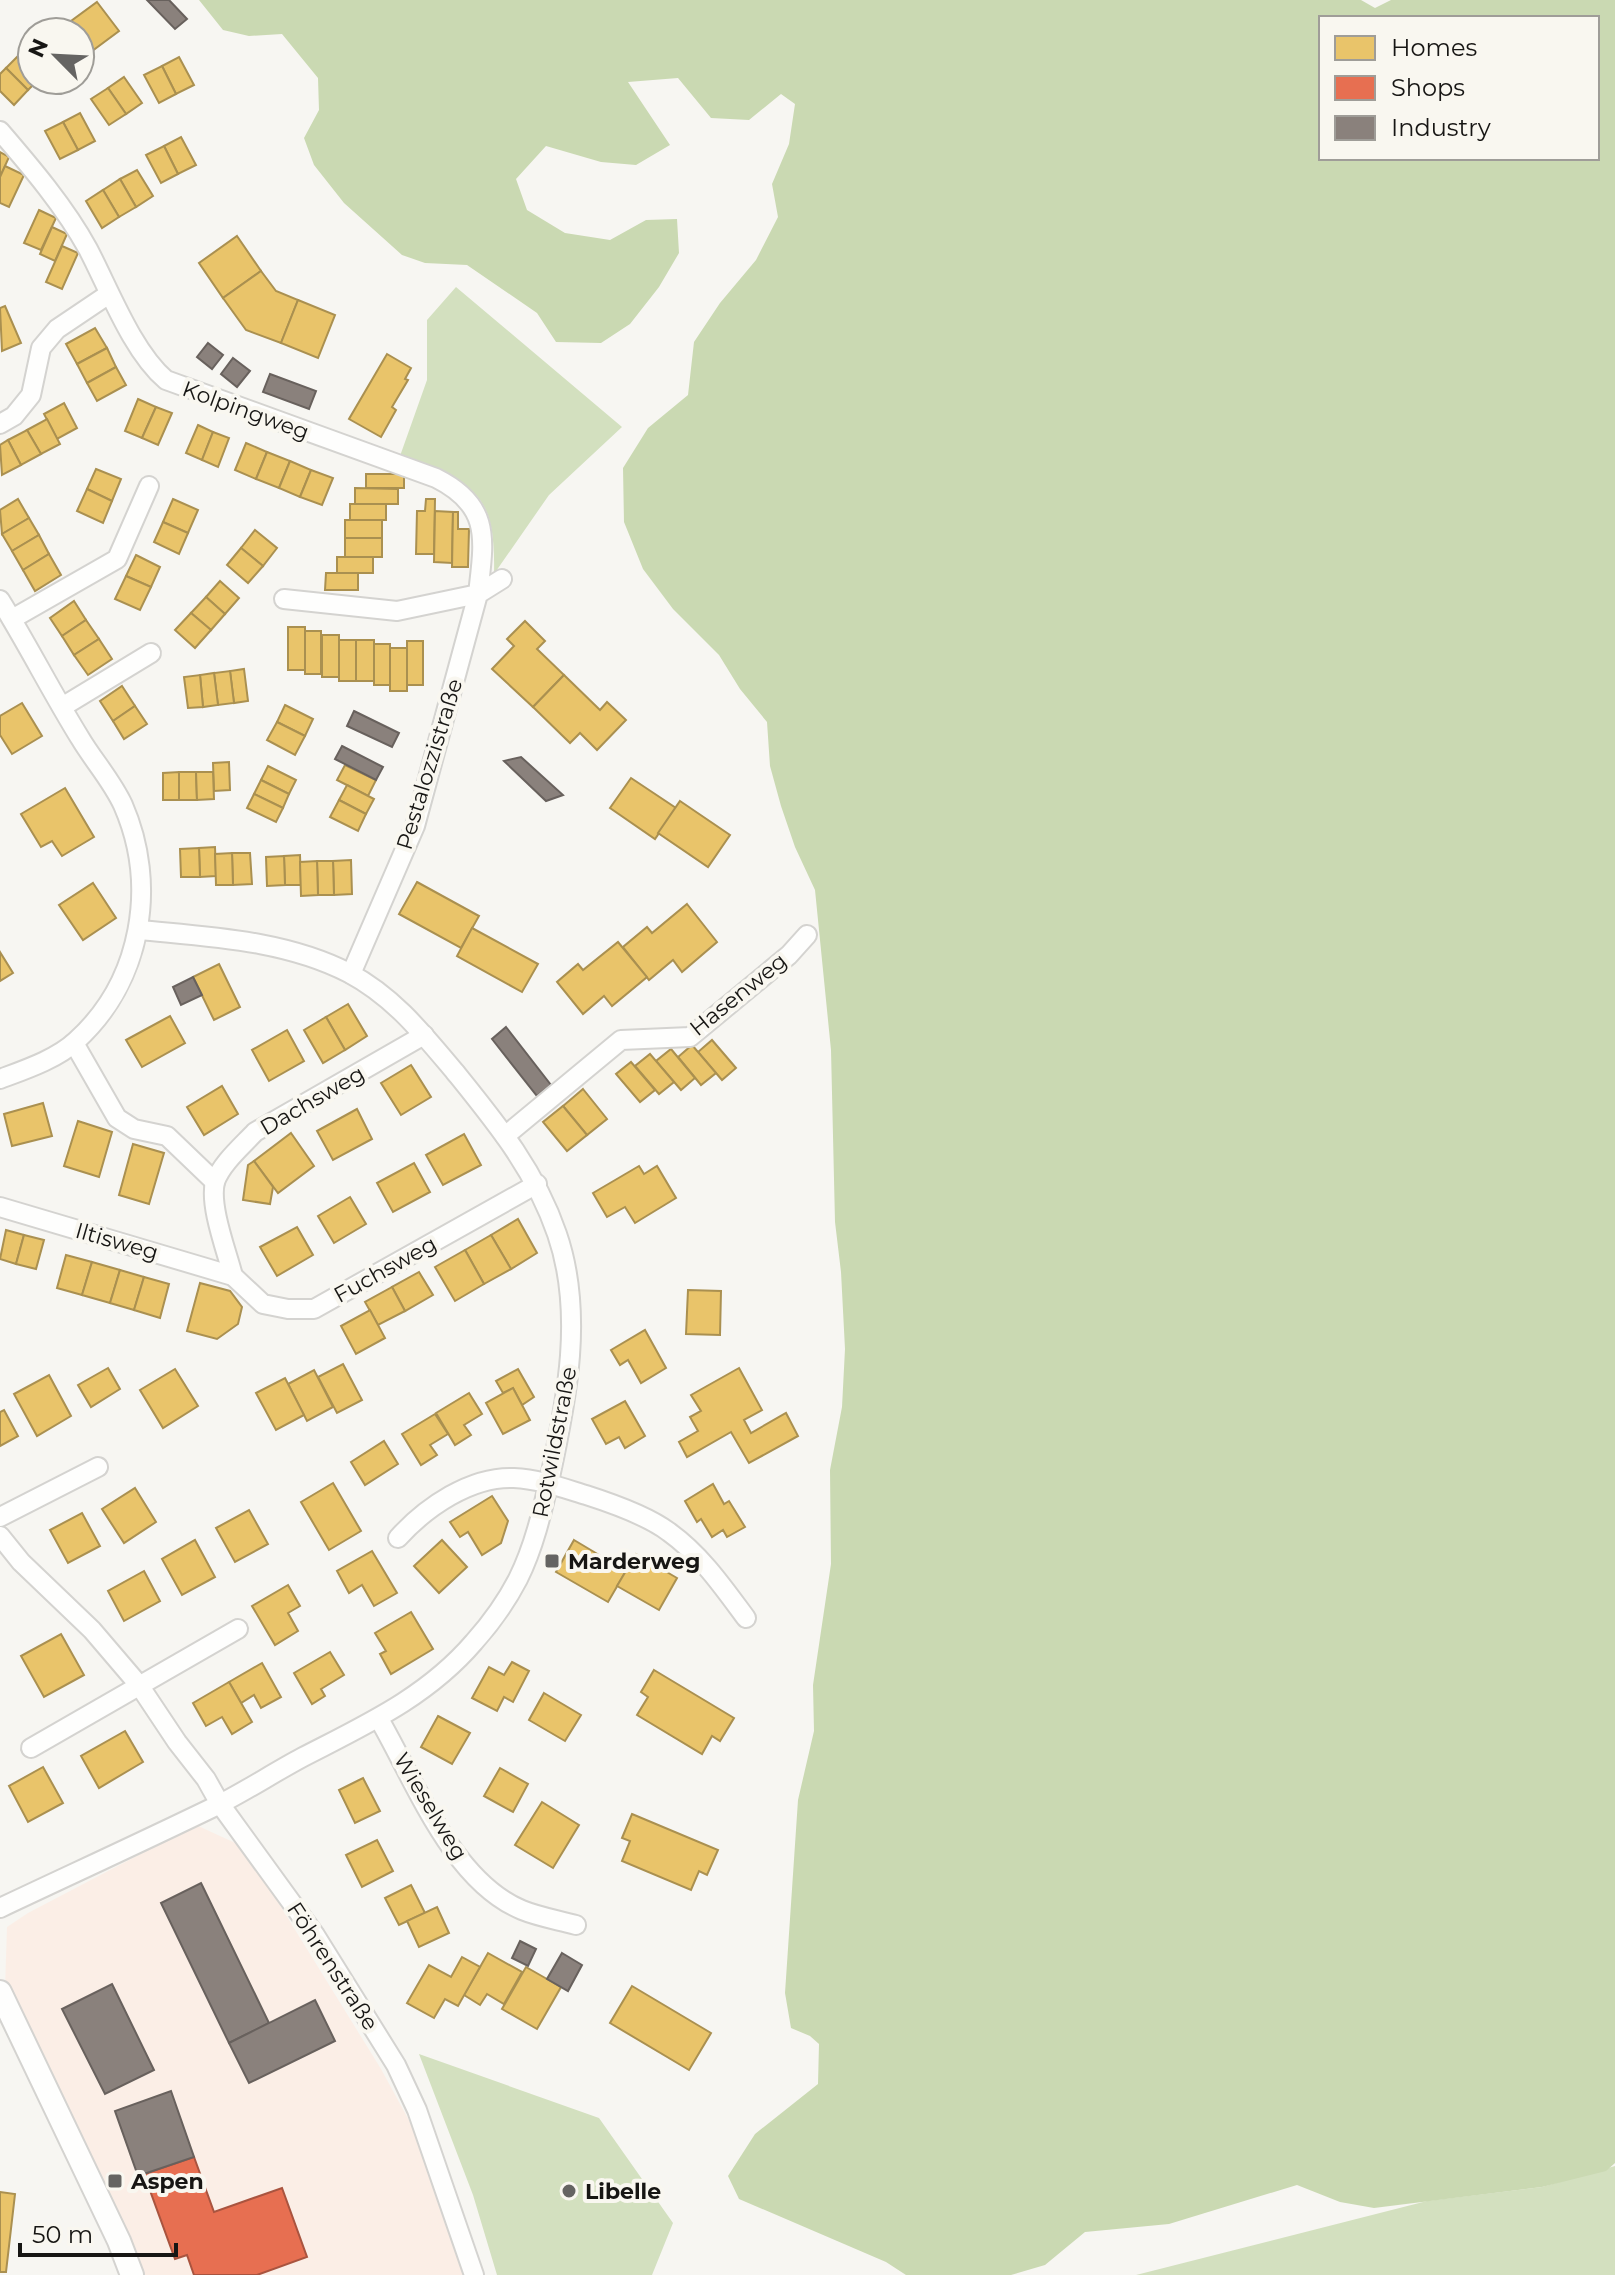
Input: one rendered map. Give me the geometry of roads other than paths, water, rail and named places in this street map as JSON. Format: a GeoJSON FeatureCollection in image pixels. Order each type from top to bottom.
{"type":"FeatureCollection","features":[{"type":"Feature","properties":{"kind":"street","name":"Kolpingweg"},"geometry":{"type":"LineString","coordinates":[[0,131],[49,191],[87,248],[109,294],[155,370],[166,380],[369,452],[454,487],[478,512],[484,538],[478,594]]}},
{"type":"Feature","properties":{"kind":"street"},"geometry":{"type":"LineString","coordinates":[[0,424],[14,416],[31,395],[41,348],[57,329],[109,294]]}},
{"type":"Feature","properties":{"kind":"street"},"geometry":{"type":"LineString","coordinates":[[12,619],[117,559],[149,486]]}},
{"type":"Feature","properties":{"kind":"street"},"geometry":{"type":"LineString","coordinates":[[284,599],[397,611],[478,594],[502,579]]}},
{"type":"Feature","properties":{"kind":"street","name":"Pestalozzistraße"},"geometry":{"type":"LineString","coordinates":[[351,974],[415,826],[478,594]]}},
{"type":"Feature","properties":{"kind":"street"},"geometry":{"type":"LineString","coordinates":[[0,600],[122,803],[134,837],[142,883],[140,930],[112,998],[97,1019],[74,1043],[0,1079]]}},
{"type":"Feature","properties":{"kind":"street"},"geometry":{"type":"LineString","coordinates":[[62,707],[151,653]]}},
{"type":"Feature","properties":{"kind":"street","name":"Rotwildstraße"},"geometry":{"type":"LineString","coordinates":[[0,1908],[220,1804],[379,1719],[439,1677],[472,1645],[499,1611],[529,1553],[560,1431],[571,1351],[569,1290],[558,1237],[537,1184],[505,1136],[424,1035],[398,1006],[351,974],[328,963],[275,946],[140,930]]}},
{"type":"Feature","properties":{"kind":"street","name":"Hasenweg"},"geometry":{"type":"LineString","coordinates":[[505,1136],[621,1040],[690,1037],[789,955],[807,935]]}},
{"type":"Feature","properties":{"kind":"street","name":"Dachsweg"},"geometry":{"type":"LineString","coordinates":[[215,1182],[233,1155],[255,1132],[424,1035]]}},
{"type":"Feature","properties":{"kind":"street"},"geometry":{"type":"LineString","coordinates":[[74,1043],[117,1118],[134,1129],[167,1136],[215,1182],[215,1204],[233,1276]]}},
{"type":"Feature","properties":{"kind":"street","name":"Fuchsweg"},"geometry":{"type":"LineString","coordinates":[[233,1276],[263,1304],[288,1309],[314,1309],[537,1184]]}},
{"type":"Feature","properties":{"kind":"street","name":"Iltisweg"},"geometry":{"type":"LineString","coordinates":[[0,1207],[233,1276]]}},
{"type":"Feature","properties":{"kind":"street"},"geometry":{"type":"LineString","coordinates":[[0,1517],[98,1467]]}},
{"type":"Feature","properties":{"kind":"street"},"geometry":{"type":"LineString","coordinates":[[398,1538],[438,1503],[482,1483],[513,1478],[548,1484],[610,1503],[668,1530],[710,1569],[746,1618]]}},
{"type":"Feature","properties":{"kind":"street","name":"Föhrenstraße"},"geometry":{"type":"LineString","coordinates":[[0,1536],[21,1562],[92,1630],[139,1685],[315,1935],[396,2065],[422,2123],[474,2275]]}},
{"type":"Feature","properties":{"kind":"street"},"geometry":{"type":"LineString","coordinates":[[31,1748],[238,1629]]}},
{"type":"Feature","properties":{"kind":"street","name":"Wieselweg"},"geometry":{"type":"LineString","coordinates":[[379,1719],[444,1835],[484,1886],[521,1910],[576,1925]]}},
{"type":"Feature","properties":{"kind":"street"},"geometry":{"type":"LineString","coordinates":[[0,1992],[119,2241],[132,2275]]}},
{"type":"Feature","properties":{"kind":"place","name":"Marderweg"},"geometry":{"type":"Point","coordinates":[552,1561]}},
{"type":"Feature","properties":{"kind":"place","name":"Aspen"},"geometry":{"type":"Point","coordinates":[115,2181]}},
{"type":"Feature","properties":{"kind":"place","name":"Libelle"},"geometry":{"type":"Point","coordinates":[569,2191]}}]}
